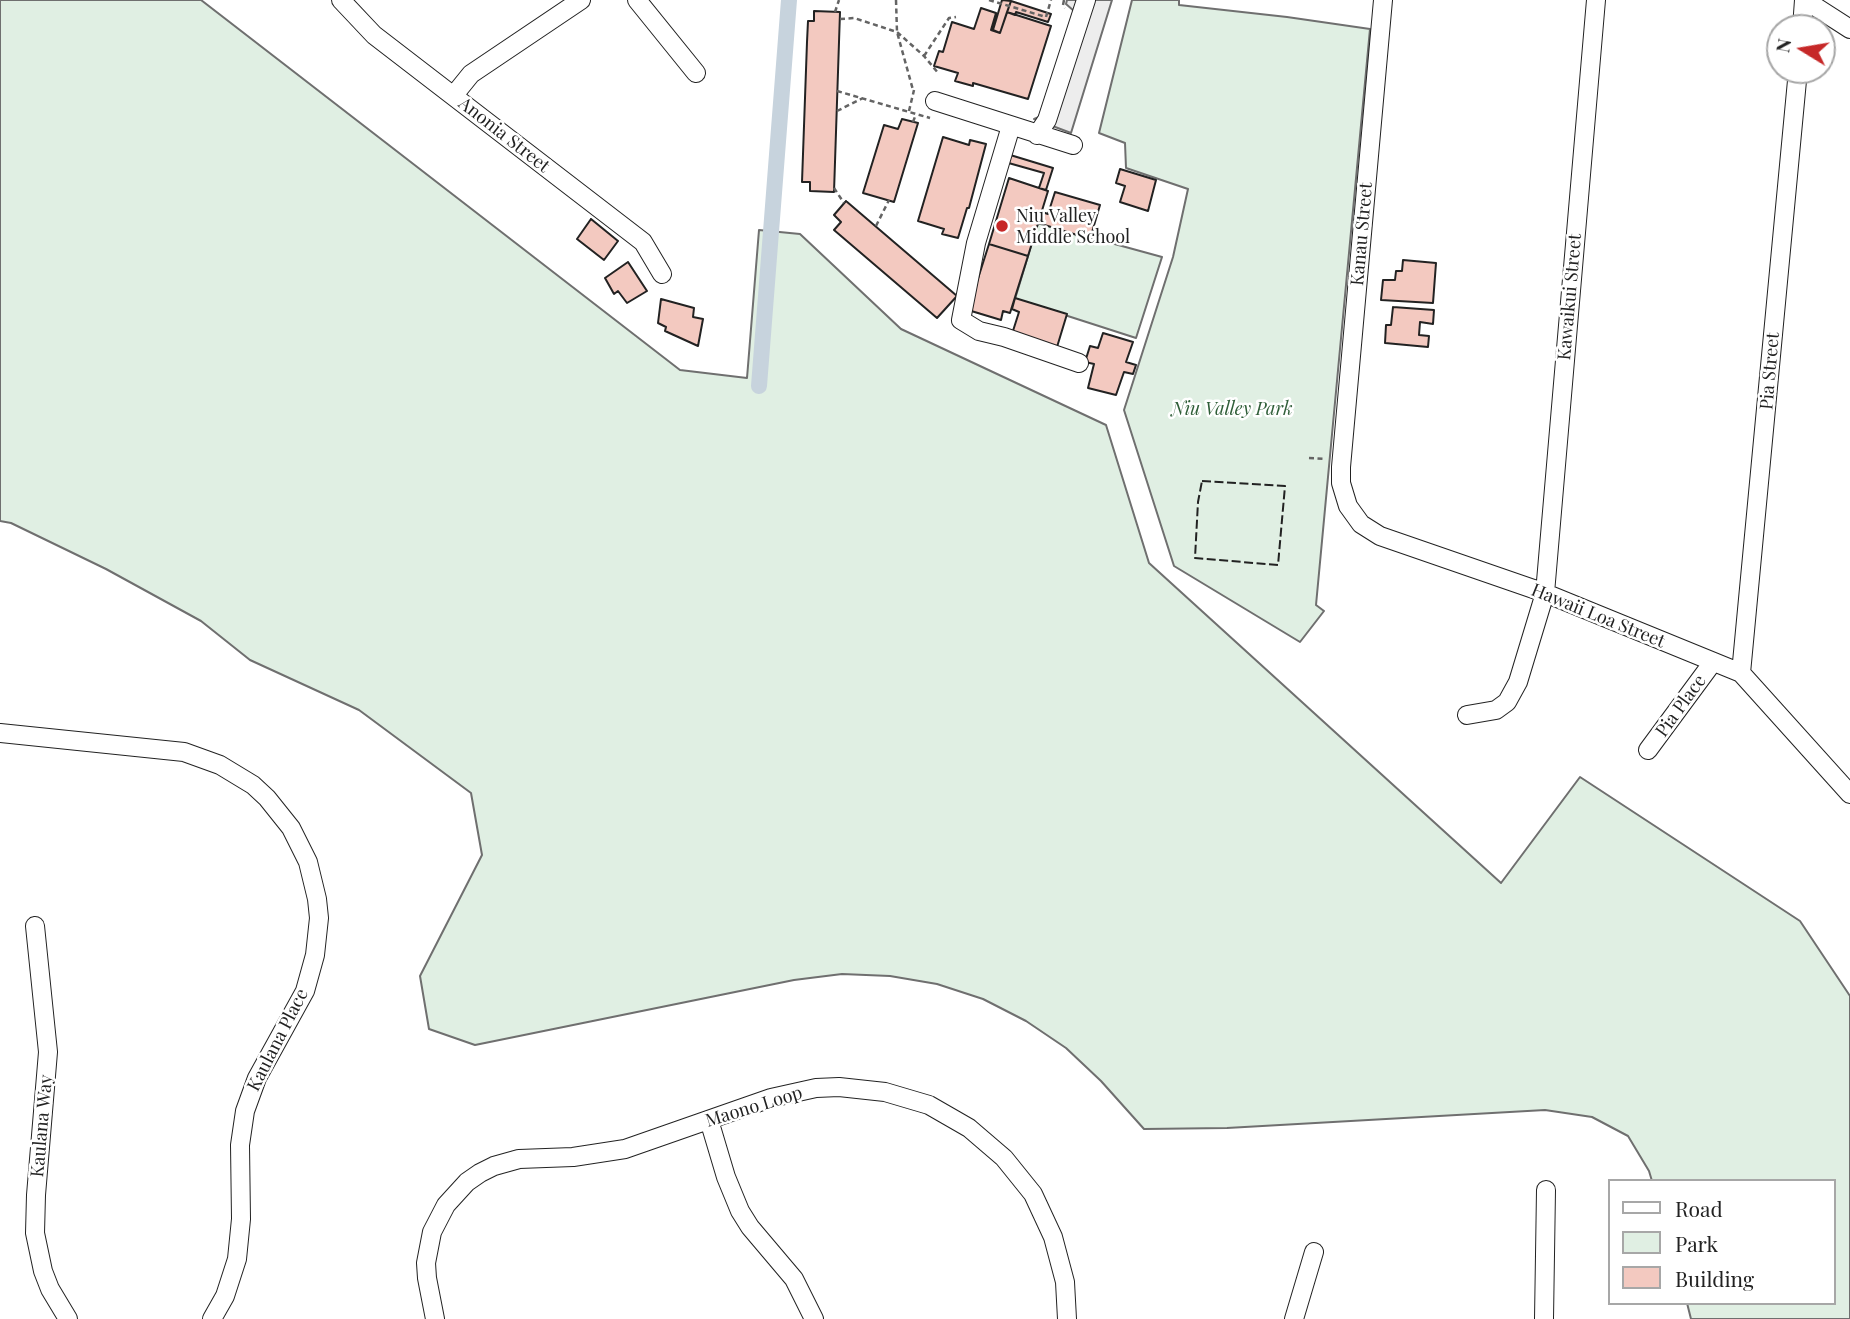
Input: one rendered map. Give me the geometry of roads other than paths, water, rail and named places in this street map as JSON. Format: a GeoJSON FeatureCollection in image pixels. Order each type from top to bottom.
{"type":"FeatureCollection","features":[{"type":"Feature","properties":{"kind":"street","name":"Anonia Street"},"geometry":{"type":"LineString","coordinates":[[341,0],[374,36],[643,242],[663,274]]}},
{"type":"Feature","properties":{"kind":"street"},"geometry":{"type":"LineString","coordinates":[[454,95],[471,74],[581,0]]}},
{"type":"Feature","properties":{"kind":"street"},"geometry":{"type":"LineString","coordinates":[[637,0],[696,73]]}},
{"type":"Feature","properties":{"kind":"street"},"geometry":{"type":"LineString","coordinates":[[1037,135],[1047,120],[1086,0]]}},
{"type":"Feature","properties":{"kind":"street","name":"Kanau Street"},"geometry":{"type":"LineString","coordinates":[[1341,467],[1383,0]]}},
{"type":"Feature","properties":{"kind":"street","name":"Kawaikui Street"},"geometry":{"type":"LineString","coordinates":[[1467,715],[1496,710],[1507,702],[1518,682],[1545,593],[1596,0]]}},
{"type":"Feature","properties":{"kind":"street"},"geometry":{"type":"LineString","coordinates":[[1805,0],[1850,29]]}},
{"type":"Feature","properties":{"kind":"street","name":"Pia Street"},"geometry":{"type":"LineString","coordinates":[[1741,673],[1797,84]]}},
{"type":"Feature","properties":{"kind":"street"},"geometry":{"type":"LineString","coordinates":[[932,110],[1011,126],[1073,145]]}},
{"type":"Feature","properties":{"kind":"street"},"geometry":{"type":"LineString","coordinates":[[1011,126],[976,243],[961,320],[979,331],[1079,363]]}},
{"type":"Feature","properties":{"kind":"street","name":"Hawaii Loa Street"},"geometry":{"type":"LineString","coordinates":[[1341,467],[1345,500],[1354,516],[1367,529],[1394,541],[1545,593],[1741,673],[1850,794]]}},
{"type":"Feature","properties":{"kind":"street","name":"Pia Place"},"geometry":{"type":"LineString","coordinates":[[1648,750],[1713,662]]}},
{"type":"Feature","properties":{"kind":"street","name":"Kaulana Place"},"geometry":{"type":"LineString","coordinates":[[0,733],[184,752],[220,765],[267,798],[291,828],[308,862],[317,899],[315,955],[305,991],[257,1078],[245,1111],[240,1145],[240,1239],[231,1279],[212,1319]]}},
{"type":"Feature","properties":{"kind":"street","name":"Kaulana Way"},"geometry":{"type":"LineString","coordinates":[[35,926],[48,1052],[34,1214],[35,1233],[43,1271],[68,1319]]}},
{"type":"Feature","properties":{"kind":"street","name":"Maono Loop"},"geometry":{"type":"LineString","coordinates":[[435,1319],[427,1278],[428,1247],[432,1232],[442,1211],[467,1182],[480,1173],[506,1162],[613,1152],[793,1092],[839,1087],[885,1092],[929,1105],[969,1128],[1004,1158],[1033,1194],[1044,1215],[1060,1259],[1068,1319]]}},
{"type":"Feature","properties":{"kind":"street"},"geometry":{"type":"LineString","coordinates":[[709,1120],[726,1177],[740,1211],[750,1227],[794,1279],[814,1319]]}},
{"type":"Feature","properties":{"kind":"street"},"geometry":{"type":"LineString","coordinates":[[1544,1319],[1546,1190]]}},
{"type":"Feature","properties":{"kind":"street"},"geometry":{"type":"LineString","coordinates":[[1294,1319],[1314,1252]]}},
{"type":"Feature","properties":{"kind":"waterway"},"geometry":{"type":"LineString","coordinates":[[759,386],[789,0]]}},
{"type":"Feature","properties":{"kind":"place","name":"Niu Valley Middle School"},"geometry":{"type":"Point","coordinates":[1002,226]}},
{"type":"Feature","properties":{"kind":"park label","name":"Niu Valley Park"},"geometry":{"type":"Point","coordinates":[1232,409]}}]}
